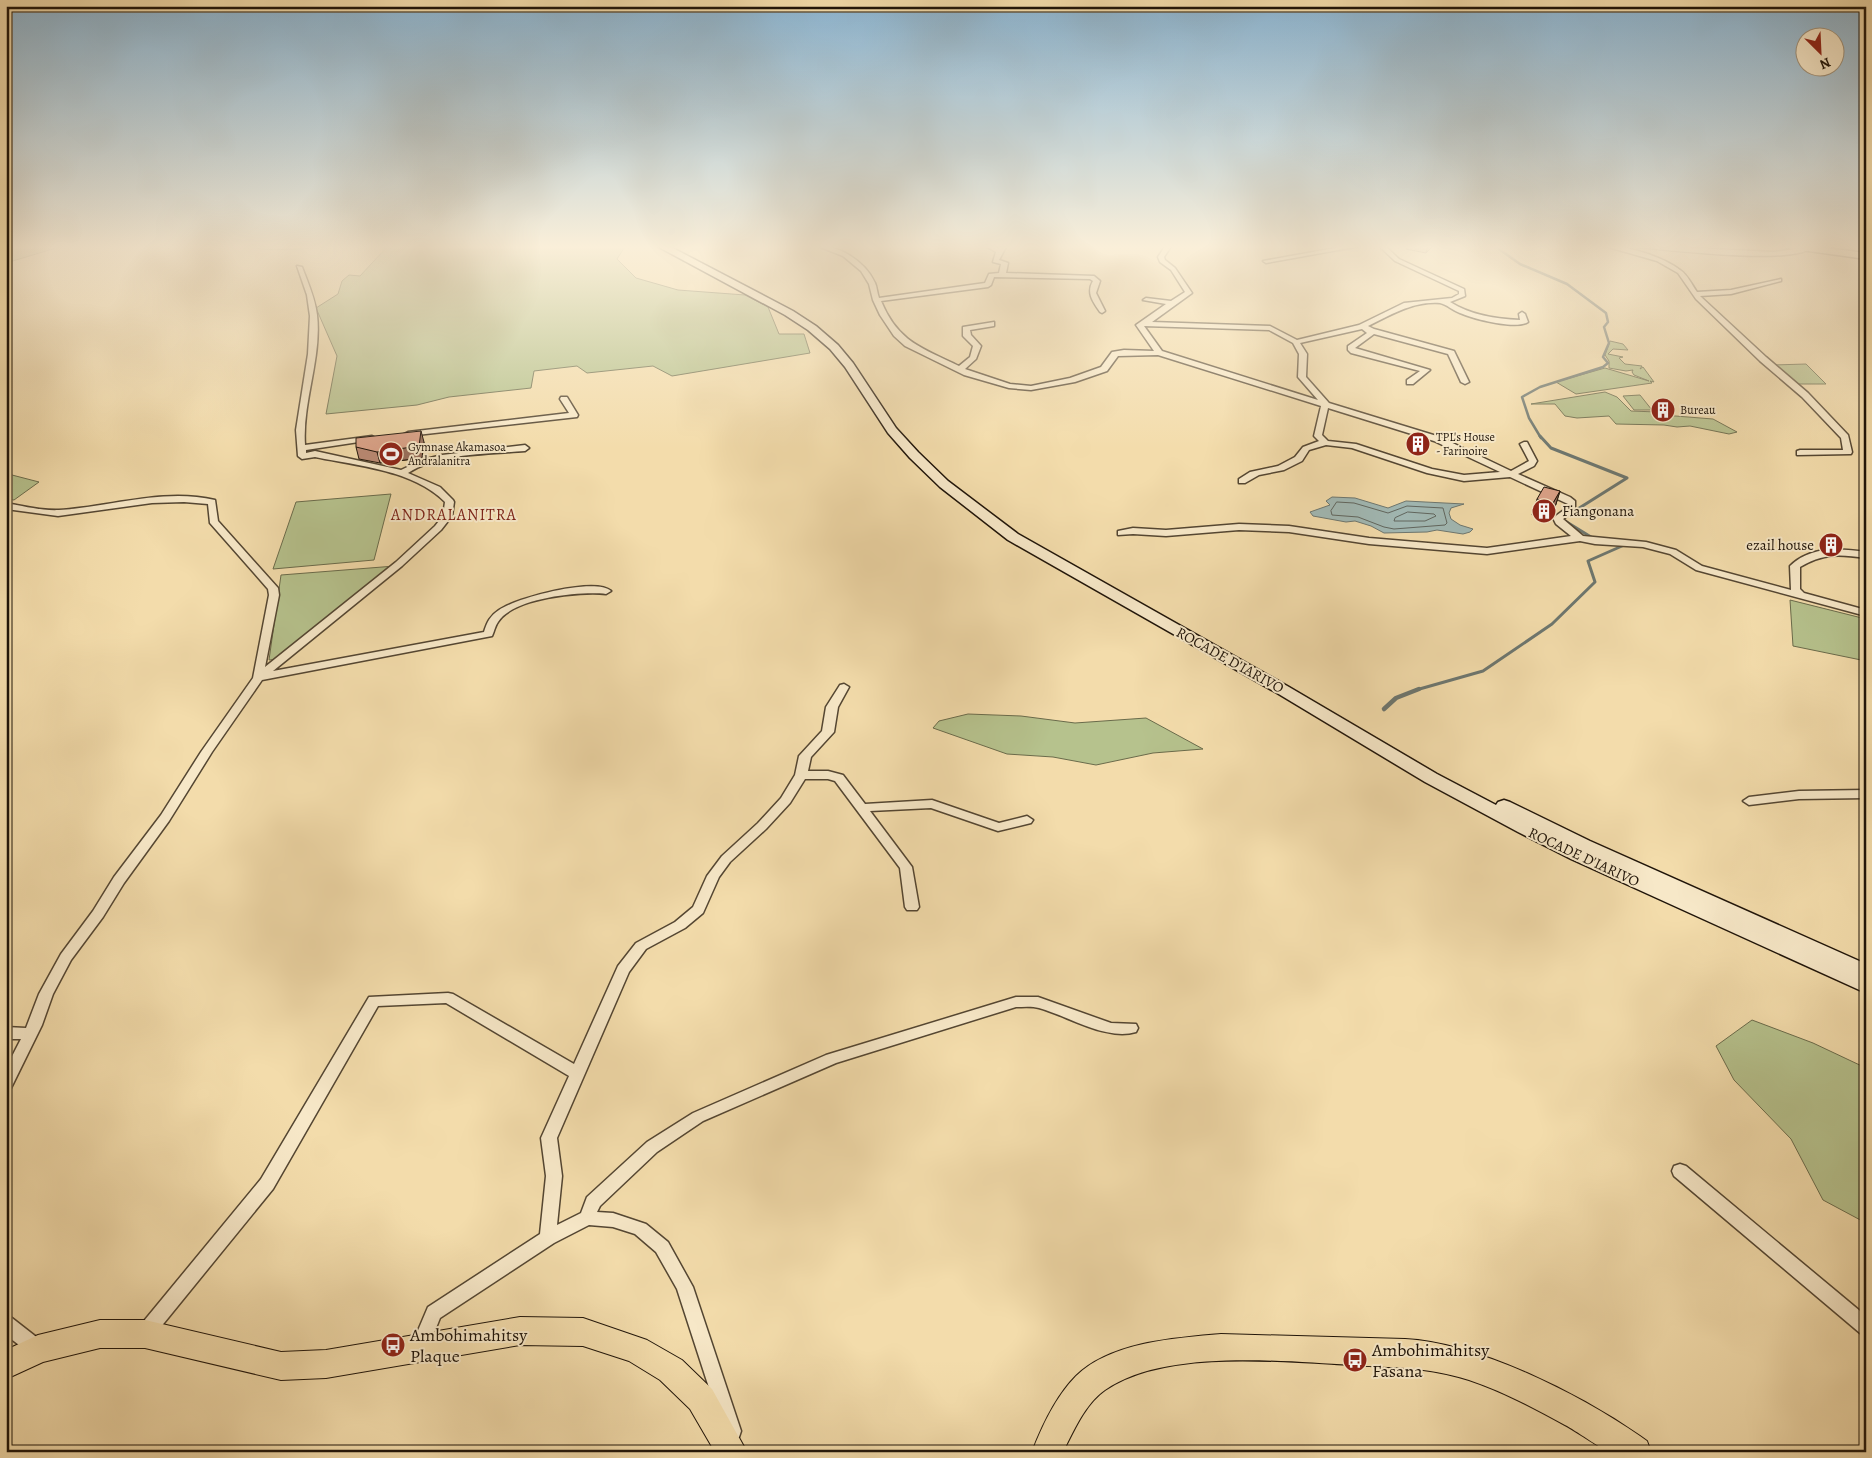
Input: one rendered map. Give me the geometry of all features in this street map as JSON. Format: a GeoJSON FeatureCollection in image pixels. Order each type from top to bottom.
{"type":"FeatureCollection","features":[{"type":"Feature","properties":{"kind":"main road","name":"ROCADE D'IARIVO"},"geometry":{"type":"LineString","coordinates":[[789,313],[812,328],[834,347],[849,364],[892,430],[914,455],[944,484],[1013,537],[1283,690],[1431,778],[1524,828],[1866,986]]}},
{"type":"Feature","properties":{"kind":"main road","name":"ROCADE D'IARIVO"},"geometry":{"type":"LineString","coordinates":[[799,313],[843,345],[858,363],[901,428],[924,454],[957,484],[1020,530],[1479,794],[1584,845],[1866,972]]}},
{"type":"Feature","properties":{"kind":"main road"},"geometry":{"type":"LineString","coordinates":[[6,1365],[38,1349],[100,1334],[145,1334],[281,1366],[326,1364],[520,1331],[583,1332],[638,1350],[671,1370],[701,1399],[732,1452]]}},
{"type":"Feature","properties":{"kind":"main road"},"geometry":{"type":"LineString","coordinates":[[1047,1452],[1068,1409],[1094,1380],[1125,1362],[1187,1351],[1254,1346],[1430,1355],[1489,1372],[1542,1396],[1618,1438],[1636,1452]]}},
{"type":"Feature","properties":{"kind":"street"},"geometry":{"type":"LineString","coordinates":[[6,1084],[30,1034],[46,994],[66,957],[98,914],[119,880],[155,833],[207,752],[258,678],[399,564],[438,528],[447,516],[450,502],[437,489],[402,473],[316,454],[302,456],[300,430],[312,354],[313,313]]}},
{"type":"Feature","properties":{"kind":"street"},"geometry":{"type":"LineString","coordinates":[[882,313],[897,334],[908,344],[967,373],[1002,384],[1031,388],[1058,384],[1104,369],[1115,354],[1124,352],[1159,353],[1300,398],[1436,438],[1470,456],[1572,503],[1572,508],[1558,518],[1559,522],[1580,538]]}},
{"type":"Feature","properties":{"kind":"street"},"geometry":{"type":"LineString","coordinates":[[1146,324],[1159,313]]}},
{"type":"Feature","properties":{"kind":"street"},"geometry":{"type":"LineString","coordinates":[[1296,342],[1362,326],[1388,313]]}},
{"type":"Feature","properties":{"kind":"street"},"geometry":{"type":"LineString","coordinates":[[1466,313],[1491,321],[1524,322],[1522,314]]}},
{"type":"Feature","properties":{"kind":"street"},"geometry":{"type":"LineString","coordinates":[[1715,313],[1805,395],[1844,437],[1848,452],[1800,453]]}},
{"type":"Feature","properties":{"kind":"street"},"geometry":{"type":"LineString","coordinates":[[959,369],[972,361],[978,349],[967,336],[966,330],[991,324]]}},
{"type":"Feature","properties":{"kind":"street"},"geometry":{"type":"LineString","coordinates":[[1159,353],[1140,325],[1270,328],[1296,342],[1303,354],[1302,377],[1325,404]]}},
{"type":"Feature","properties":{"kind":"street"},"geometry":{"type":"LineString","coordinates":[[1362,326],[1371,331],[1451,353],[1464,382]]}},
{"type":"Feature","properties":{"kind":"street"},"geometry":{"type":"LineString","coordinates":[[1371,331],[1370,334],[1351,348],[1354,351],[1426,370],[1410,382]]}},
{"type":"Feature","properties":{"kind":"street"},"geometry":{"type":"LineString","coordinates":[[397,436],[574,415],[564,399]]}},
{"type":"Feature","properties":{"kind":"street"},"geometry":{"type":"LineString","coordinates":[[1325,404],[1318,436],[1326,443]]}},
{"type":"Feature","properties":{"kind":"street"},"geometry":{"type":"LineString","coordinates":[[302,448],[378,438]]}},
{"type":"Feature","properties":{"kind":"street"},"geometry":{"type":"LineString","coordinates":[[1242,481],[1250,474],[1260,470],[1280,469],[1299,459],[1301,452],[1308,446],[1326,443],[1353,446],[1446,475],[1464,478],[1512,474],[1533,461],[1524,444]]}},
{"type":"Feature","properties":{"kind":"street"},"geometry":{"type":"LineString","coordinates":[[402,473],[408,467],[434,459],[525,448]]}},
{"type":"Feature","properties":{"kind":"street"},"geometry":{"type":"LineString","coordinates":[[6,506],[58,513],[152,500],[184,499],[212,502],[213,520],[217,526],[273,588],[274,595],[258,678]]}},
{"type":"Feature","properties":{"kind":"street"},"geometry":{"type":"LineString","coordinates":[[1121,533],[1133,531],[1166,533],[1239,527],[1289,529],[1369,540],[1487,551],[1560,539],[1580,538],[1656,547],[1673,552],[1699,568],[1866,613]]}},
{"type":"Feature","properties":{"kind":"street"},"geometry":{"type":"LineString","coordinates":[[1800,595],[1795,590],[1795,566],[1813,554],[1838,551],[1866,555]]}},
{"type":"Feature","properties":{"kind":"street"},"geometry":{"type":"LineString","coordinates":[[258,678],[488,634],[494,620],[510,608],[525,602],[583,590],[606,591]]}},
{"type":"Feature","properties":{"kind":"street"},"geometry":{"type":"LineString","coordinates":[[548,1238],[554,1176],[549,1138],[623,970],[641,946],[680,925],[698,910],[712,876],[726,859],[762,826],[786,800],[801,775],[805,756],[828,732],[832,707],[844,687]]}},
{"type":"Feature","properties":{"kind":"street"},"geometry":{"type":"LineString","coordinates":[[801,775],[828,775],[839,778],[906,867],[912,907]]}},
{"type":"Feature","properties":{"kind":"street"},"geometry":{"type":"LineString","coordinates":[[1749,801],[1799,795],[1866,794]]}},
{"type":"Feature","properties":{"kind":"street"},"geometry":{"type":"LineString","coordinates":[[861,808],[932,804],[998,827],[1027,820]]}},
{"type":"Feature","properties":{"kind":"street"},"geometry":{"type":"LineString","coordinates":[[145,1334],[267,1184],[374,1001],[448,998],[577,1073]]}},
{"type":"Feature","properties":{"kind":"street"},"geometry":{"type":"LineString","coordinates":[[586,1218],[593,1202],[652,1147],[698,1117],[832,1059],[1016,1002],[1038,1002],[1110,1028],[1131,1028]]}},
{"type":"Feature","properties":{"kind":"street"},"geometry":{"type":"LineString","coordinates":[[6,1033],[30,1034]]}},
{"type":"Feature","properties":{"kind":"street"},"geometry":{"type":"LineString","coordinates":[[1680,1170],[1866,1327]]}},
{"type":"Feature","properties":{"kind":"street"},"geometry":{"type":"LineString","coordinates":[[420,1348],[434,1313],[548,1238],[586,1218],[612,1220],[640,1229],[662,1247],[685,1287],[738,1452]]}},
{"type":"Feature","properties":{"kind":"street"},"geometry":{"type":"LineString","coordinates":[[6,1324],[38,1349]]}},
{"type":"Feature","properties":{"kind":"green space"},"geometry":{"type":"Polygon","coordinates":[[[318,313],[770,313],[779,334],[804,334],[810,353],[672,376],[653,366],[587,373],[577,366],[534,371],[531,388],[449,397],[417,405],[326,414],[337,356],[318,313]]]}},
{"type":"Feature","properties":{"kind":"green space"},"geometry":{"type":"Polygon","coordinates":[[[1610,341],[1623,344],[1628,350],[1613,349],[1608,354],[1623,357],[1619,358],[1625,364],[1642,366],[1640,369],[1643,367],[1654,382],[1650,381],[1652,383],[1576,394],[1556,382],[1605,368],[1649,381],[1634,375],[1633,370],[1626,371],[1609,368],[1609,361],[1605,355],[1610,341]]]}},
{"type":"Feature","properties":{"kind":"green space"},"geometry":{"type":"Polygon","coordinates":[[[1806,364],[1826,384],[1793,384],[1773,365],[1806,364]]]}},
{"type":"Feature","properties":{"kind":"green space"},"geometry":{"type":"Polygon","coordinates":[[[1605,392],[1617,397],[1631,411],[1657,412],[1663,415],[1713,419],[1737,432],[1729,434],[1690,426],[1616,424],[1609,416],[1577,418],[1565,416],[1555,404],[1531,404],[1605,392]]]}},
{"type":"Feature","properties":{"kind":"green space"},"geometry":{"type":"Polygon","coordinates":[[[1640,395],[1652,410],[1634,410],[1623,396],[1640,395]]]}},
{"type":"Feature","properties":{"kind":"green space"},"geometry":{"type":"Polygon","coordinates":[[[6,467],[12,475],[39,482],[14,500],[6,499],[6,467]]]}},
{"type":"Feature","properties":{"kind":"green space"},"geometry":{"type":"Polygon","coordinates":[[[391,494],[374,560],[273,569],[296,502],[391,494]]]}},
{"type":"Feature","properties":{"kind":"green space"},"geometry":{"type":"Polygon","coordinates":[[[395,566],[279,659],[269,660],[281,575],[395,566]]]}},
{"type":"Feature","properties":{"kind":"green space"},"geometry":{"type":"Polygon","coordinates":[[[1790,600],[1866,619],[1866,661],[1793,646],[1790,600]]]}},
{"type":"Feature","properties":{"kind":"green space"},"geometry":{"type":"Polygon","coordinates":[[[968,714],[1021,716],[1075,723],[1146,718],[1203,749],[1153,753],[1096,765],[1053,757],[1007,754],[933,728],[939,721],[968,714]]]}},
{"type":"Feature","properties":{"kind":"green space"},"geometry":{"type":"Polygon","coordinates":[[[1752,1020],[1813,1043],[1866,1068],[1866,1223],[1823,1200],[1791,1139],[1734,1080],[1716,1046],[1752,1020]]]}},
{"type":"Feature","properties":{"kind":"water"},"geometry":{"type":"Polygon","coordinates":[[[1332,497],[1355,498],[1388,508],[1406,501],[1464,504],[1451,508],[1449,513],[1451,519],[1460,525],[1473,529],[1463,534],[1437,530],[1384,533],[1355,521],[1346,522],[1313,516],[1310,512],[1330,505],[1326,501],[1332,497]]]}},
{"type":"Feature","properties":{"kind":"building"},"geometry":{"type":"Polygon","coordinates":[[[421,431],[419,446],[377,452],[356,447],[356,438],[421,431]]]}},
{"type":"Feature","properties":{"kind":"building"},"geometry":{"type":"Polygon","coordinates":[[[1544,487],[1560,491],[1553,503],[1537,499],[1544,487]]]}},
{"type":"Feature","properties":{"kind":"waterway"},"geometry":{"type":"LineString","coordinates":[[1541,438],[1529,418],[1522,397],[1540,387],[1603,367],[1608,363],[1603,357],[1609,343],[1604,327],[1608,322],[1606,313]]}},
{"type":"Feature","properties":{"kind":"waterway"},"geometry":{"type":"LineString","coordinates":[[1540,436],[1551,448],[1627,478],[1565,517]]}},
{"type":"Feature","properties":{"kind":"waterway"},"geometry":{"type":"LineString","coordinates":[[1565,521],[1591,537]]}},
{"type":"Feature","properties":{"kind":"waterway"},"geometry":{"type":"LineString","coordinates":[[1418,690],[1483,671],[1552,624],[1595,582],[1588,561],[1622,546],[1619,542]]}},
{"type":"Feature","properties":{"kind":"waterway"},"geometry":{"type":"LineString","coordinates":[[1384,709],[1396,698],[1418,690]]}},
{"type":"Feature","properties":{"kind":"place","name":"Bureau"},"geometry":{"type":"Point","coordinates":[1663,410]}},
{"type":"Feature","properties":{"kind":"place","name":"TPL's House - Farinoire"},"geometry":{"type":"Point","coordinates":[1418,444]}},
{"type":"Feature","properties":{"kind":"place","name":"Gymnase Akamasoa Andralanitra"},"geometry":{"type":"Point","coordinates":[391,454]}},
{"type":"Feature","properties":{"kind":"place","name":"Fiangonana"},"geometry":{"type":"Point","coordinates":[1544,511]}},
{"type":"Feature","properties":{"kind":"place","name":"ezail house"},"geometry":{"type":"Point","coordinates":[1831,545]}},
{"type":"Feature","properties":{"kind":"place","name":"Ambohimahitsy Plaque"},"geometry":{"type":"Point","coordinates":[393,1345]}},
{"type":"Feature","properties":{"kind":"place","name":"Ambohimahitsy Fasana"},"geometry":{"type":"Point","coordinates":[1355,1360]}},
{"type":"Feature","properties":{"kind":"district","name":"ANDRALANITRA"},"geometry":{"type":"Point","coordinates":[454,514]}}]}
